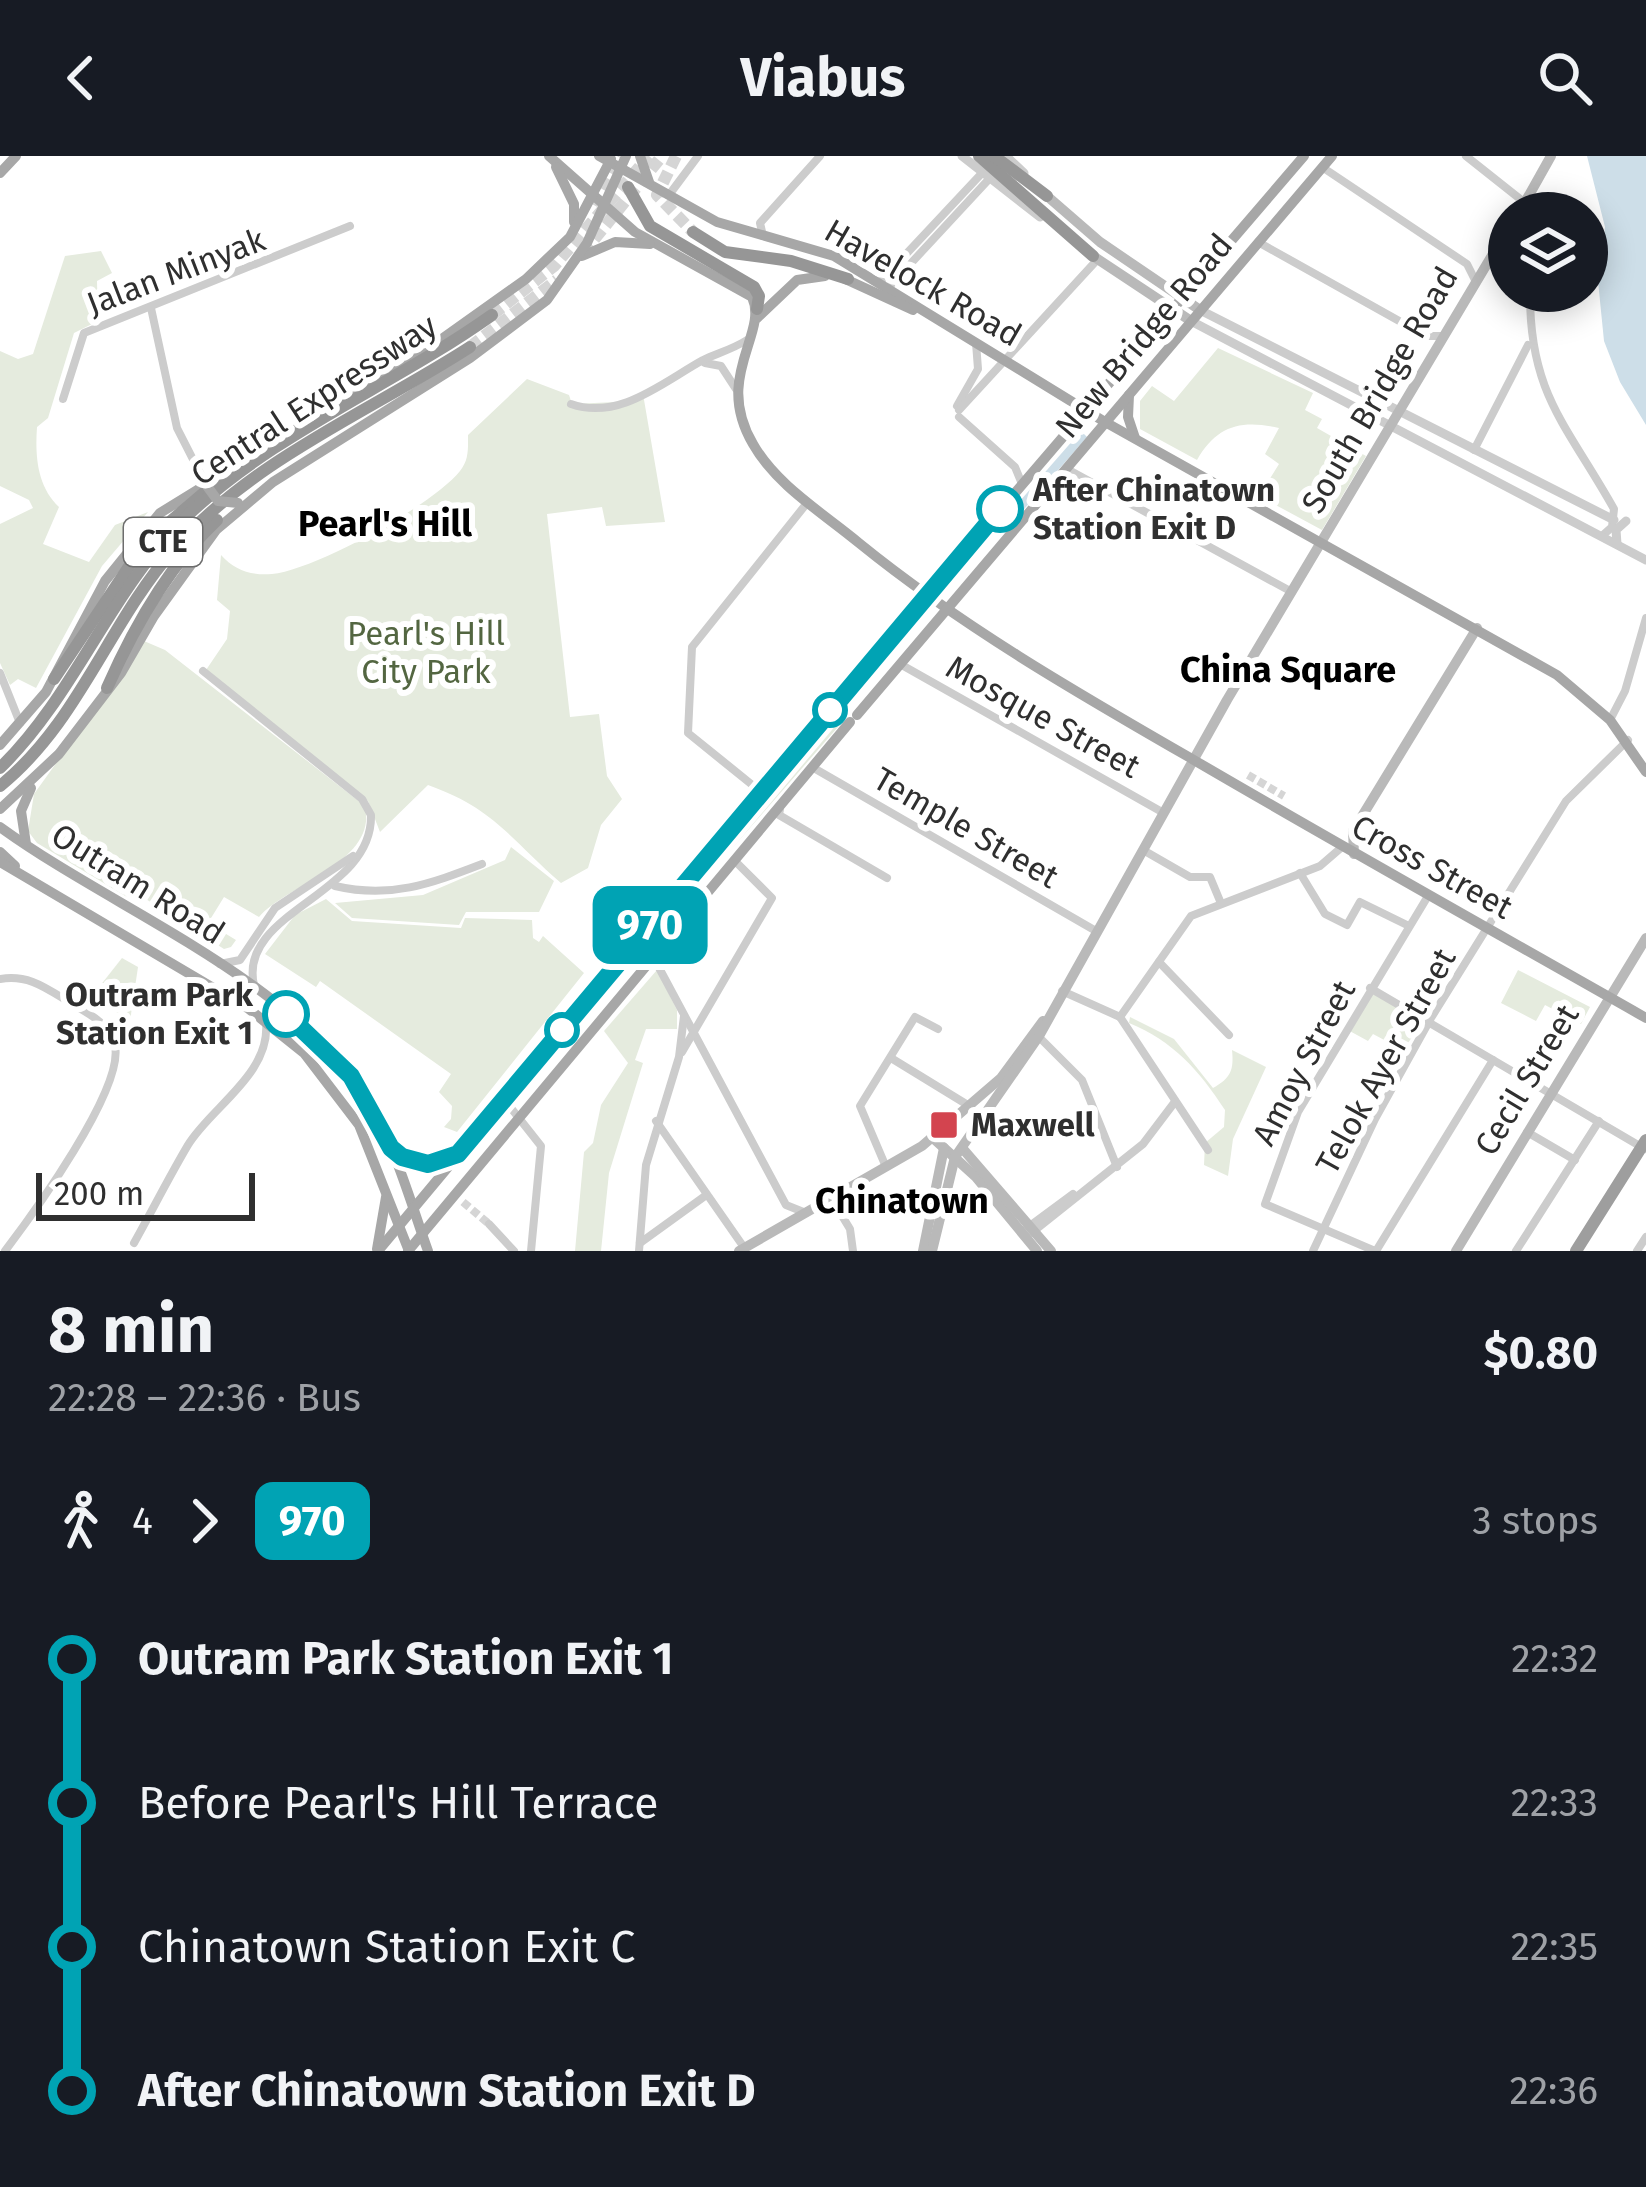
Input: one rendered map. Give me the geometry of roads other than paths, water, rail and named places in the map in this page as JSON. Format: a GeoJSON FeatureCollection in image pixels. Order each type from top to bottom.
{"type":"FeatureCollection","features":[{"type":"Feature","properties":{"kind":"highway"},"geometry":{"type":"LineString","coordinates":[[979,156],[1095,258]]}},
{"type":"Feature","properties":{"kind":"highway"},"geometry":{"type":"LineString","coordinates":[[994,156],[1047,196]]}},
{"type":"Feature","properties":{"kind":"highway"},"geometry":{"type":"LineString","coordinates":[[628,187],[650,226],[754,287],[760,296],[757,313]]}},
{"type":"Feature","properties":{"kind":"highway"},"geometry":{"type":"LineString","coordinates":[[693,232],[725,252],[791,261],[848,279]]}},
{"type":"Feature","properties":{"kind":"highway","name":"Central Expressway"},"geometry":{"type":"LineString","coordinates":[[0,785],[55,731],[166,538],[259,469],[493,315]]}},
{"type":"Feature","properties":{"kind":"highway","name":"Central Expressway"},"geometry":{"type":"LineString","coordinates":[[259,469],[470,347]]}},
{"type":"Feature","properties":{"kind":"highway"},"geometry":{"type":"LineString","coordinates":[[54,679],[145,544],[190,500],[259,469]]}},
{"type":"Feature","properties":{"kind":"highway"},"geometry":{"type":"LineString","coordinates":[[107,688],[130,639],[185,555],[259,469]]}},
{"type":"Feature","properties":{"kind":"highway","name":"Central Expressway"},"geometry":{"type":"LineString","coordinates":[[0,768],[44,722],[103,643]]}},
{"type":"Feature","properties":{"kind":"highway"},"geometry":{"type":"LineString","coordinates":[[1576,1251],[1645,1146]]}},
{"type":"Feature","properties":{"kind":"main road"},"geometry":{"type":"LineString","coordinates":[[0,173],[16,156]]}},
{"type":"Feature","properties":{"kind":"main road"},"geometry":{"type":"LineString","coordinates":[[549,156],[653,244],[741,288],[757,313]]}},
{"type":"Feature","properties":{"kind":"main road"},"geometry":{"type":"LineString","coordinates":[[549,156],[574,204],[570,237]]}},
{"type":"Feature","properties":{"kind":"main road"},"geometry":{"type":"LineString","coordinates":[[640,156],[649,182]]}},
{"type":"Feature","properties":{"kind":"main road"},"geometry":{"type":"LineString","coordinates":[[864,669],[1304,156]]}},
{"type":"Feature","properties":{"kind":"main road","name":"New Bridge Road"},"geometry":{"type":"LineString","coordinates":[[409,1251],[459,1198],[944,609],[1331,156]]}},
{"type":"Feature","properties":{"kind":"main road"},"geometry":{"type":"LineString","coordinates":[[1531,192],[1551,156]]}},
{"type":"Feature","properties":{"kind":"main road"},"geometry":{"type":"LineString","coordinates":[[0,745],[54,679],[73,635],[127,550],[160,513],[436,343],[547,260],[570,237],[613,159]]}},
{"type":"Feature","properties":{"kind":"main road"},"geometry":{"type":"LineString","coordinates":[[207,482],[224,505],[238,503],[525,320],[575,262],[602,205],[613,159]]}},
{"type":"Feature","properties":{"kind":"main road","name":"Havelock Road"},"geometry":{"type":"LineString","coordinates":[[613,159],[669,195],[746,232],[824,252],[1106,422],[1557,675],[1610,719],[1646,772]]}},
{"type":"Feature","properties":{"kind":"main road"},"geometry":{"type":"LineString","coordinates":[[1294,168],[1314,163],[1322,167]]}},
{"type":"Feature","properties":{"kind":"main road"},"geometry":{"type":"LineString","coordinates":[[1047,196],[1177,303]]}},
{"type":"Feature","properties":{"kind":"main road"},"geometry":{"type":"LineString","coordinates":[[575,262],[602,244],[653,244]]}},
{"type":"Feature","properties":{"kind":"main road"},"geometry":{"type":"LineString","coordinates":[[1224,249],[1226,260],[1243,260]]}},
{"type":"Feature","properties":{"kind":"main road"},"geometry":{"type":"LineString","coordinates":[[1095,258],[1196,315]]}},
{"type":"Feature","properties":{"kind":"main road"},"geometry":{"type":"LineString","coordinates":[[547,260],[561,259],[565,276]]}},
{"type":"Feature","properties":{"kind":"main road","name":"South Bridge Road"},"geometry":{"type":"LineString","coordinates":[[959,1153],[1046,1018],[1162,812],[1488,260]]}},
{"type":"Feature","properties":{"kind":"main road"},"geometry":{"type":"LineString","coordinates":[[737,391],[757,313],[797,280],[817,275],[848,279],[889,303],[922,312]]}},
{"type":"Feature","properties":{"kind":"main road","name":"Cross Street"},"geometry":{"type":"LineString","coordinates":[[737,391],[755,448],[808,502],[924,596],[1194,760],[1347,842],[1354,854],[1646,1018]]}},
{"type":"Feature","properties":{"kind":"main road"},"geometry":{"type":"LineString","coordinates":[[1129,394],[1127,416],[1135,438]]}},
{"type":"Feature","properties":{"kind":"main road"},"geometry":{"type":"LineString","coordinates":[[0,809],[39,775],[107,688],[199,551],[261,490]]}},
{"type":"Feature","properties":{"kind":"main road"},"geometry":{"type":"LineString","coordinates":[[1347,842],[1449,681],[1475,627]]}},
{"type":"Feature","properties":{"kind":"main road"},"geometry":{"type":"LineString","coordinates":[[897,630],[925,634]]}},
{"type":"Feature","properties":{"kind":"main road"},"geometry":{"type":"LineString","coordinates":[[377,1251],[842,695]]}},
{"type":"Feature","properties":{"kind":"main road"},"geometry":{"type":"LineString","coordinates":[[26,846],[21,812],[39,775]]}},
{"type":"Feature","properties":{"kind":"main road","name":"Outram Road"},"geometry":{"type":"LineString","coordinates":[[0,826],[215,964],[313,1035],[351,1076],[391,1148],[428,1251]]}},
{"type":"Feature","properties":{"kind":"main road"},"geometry":{"type":"LineString","coordinates":[[0,852],[26,877]]}},
{"type":"Feature","properties":{"kind":"main road","name":"Outram Road"},"geometry":{"type":"LineString","coordinates":[[0,862],[266,1021],[291,1041],[346,1105],[386,1187],[409,1251]]}},
{"type":"Feature","properties":{"kind":"main road"},"geometry":{"type":"LineString","coordinates":[[688,882],[697,893],[710,890]]}},
{"type":"Feature","properties":{"kind":"main road"},"geometry":{"type":"LineString","coordinates":[[146,948],[144,935],[162,930]]}},
{"type":"Feature","properties":{"kind":"main road","name":"Cecil Street"},"geometry":{"type":"LineString","coordinates":[[1456,1251],[1646,938]]}},
{"type":"Feature","properties":{"kind":"main road","name":"South Bridge Road"},"geometry":{"type":"LineString","coordinates":[[741,1249],[833,1201],[933,1138],[1001,1078],[1036,1034]]}},
{"type":"Feature","properties":{"kind":"main road"},"geometry":{"type":"LineString","coordinates":[[933,1138],[959,1153],[1051,1251]]}},
{"type":"Feature","properties":{"kind":"main road"},"geometry":{"type":"LineString","coordinates":[[391,1148],[428,1164],[458,1154]]}},
{"type":"Feature","properties":{"kind":"main road"},"geometry":{"type":"LineString","coordinates":[[923,1251],[944,1148]]}},
{"type":"Feature","properties":{"kind":"main road"},"geometry":{"type":"LineString","coordinates":[[932,1251],[959,1153]]}},
{"type":"Feature","properties":{"kind":"main road"},"geometry":{"type":"LineString","coordinates":[[377,1251],[386,1187]]}},
{"type":"Feature","properties":{"kind":"main road"},"geometry":{"type":"LineString","coordinates":[[1028,1231],[1037,1251]]}},
{"type":"Feature","properties":{"kind":"street"},"geometry":{"type":"LineString","coordinates":[[669,195],[698,156]]}},
{"type":"Feature","properties":{"kind":"street"},"geometry":{"type":"LineString","coordinates":[[746,232],[815,156]]}},
{"type":"Feature","properties":{"kind":"street"},"geometry":{"type":"LineString","coordinates":[[763,236],[760,223],[815,156]]}},
{"type":"Feature","properties":{"kind":"street"},"geometry":{"type":"LineString","coordinates":[[958,412],[1095,258],[962,156]]}},
{"type":"Feature","properties":{"kind":"street"},"geometry":{"type":"LineString","coordinates":[[1006,156],[1047,196]]}},
{"type":"Feature","properties":{"kind":"street"},"geometry":{"type":"LineString","coordinates":[[1466,156],[1505,192]]}},
{"type":"Feature","properties":{"kind":"street"},"geometry":{"type":"LineString","coordinates":[[1322,167],[1467,265],[1475,280]]}},
{"type":"Feature","properties":{"kind":"street"},"geometry":{"type":"LineString","coordinates":[[883,285],[986,175]]}},
{"type":"Feature","properties":{"kind":"street","name":"Jalan Minyak"},"geometry":{"type":"LineString","coordinates":[[63,399],[81,335],[350,226]]}},
{"type":"Feature","properties":{"kind":"street"},"geometry":{"type":"LineString","coordinates":[[1258,242],[1426,336],[1444,335]]}},
{"type":"Feature","properties":{"kind":"street"},"geometry":{"type":"LineString","coordinates":[[151,308],[177,428],[207,482]]}},
{"type":"Feature","properties":{"kind":"street"},"geometry":{"type":"LineString","coordinates":[[1530,312],[1529,342],[1554,415],[1620,520],[1617,544]]}},
{"type":"Feature","properties":{"kind":"street"},"geometry":{"type":"LineString","coordinates":[[1196,315],[1397,420],[1646,560]]}},
{"type":"Feature","properties":{"kind":"street"},"geometry":{"type":"LineString","coordinates":[[571,404],[619,404],[665,388],[699,362],[747,340]]}},
{"type":"Feature","properties":{"kind":"street"},"geometry":{"type":"LineString","coordinates":[[958,412],[978,369],[975,342]]}},
{"type":"Feature","properties":{"kind":"street"},"geometry":{"type":"LineString","coordinates":[[1474,450],[1529,342]]}},
{"type":"Feature","properties":{"kind":"street"},"geometry":{"type":"LineString","coordinates":[[699,362],[721,367],[737,391]]}},
{"type":"Feature","properties":{"kind":"street"},"geometry":{"type":"LineString","coordinates":[[958,412],[1015,467],[1022,484]]}},
{"type":"Feature","properties":{"kind":"street"},"geometry":{"type":"LineString","coordinates":[[1397,420],[1474,450],[1620,520]]}},
{"type":"Feature","properties":{"kind":"street"},"geometry":{"type":"LineString","coordinates":[[1067,469],[1292,592]]}},
{"type":"Feature","properties":{"kind":"street"},"geometry":{"type":"LineString","coordinates":[[760,794],[688,733],[692,647],[808,502]]}},
{"type":"Feature","properties":{"kind":"street"},"geometry":{"type":"LineString","coordinates":[[1602,536],[1620,520]]}},
{"type":"Feature","properties":{"kind":"street"},"geometry":{"type":"LineString","coordinates":[[1610,719],[1625,691],[1646,618]]}},
{"type":"Feature","properties":{"kind":"street","name":"Mosque Street"},"geometry":{"type":"LineString","coordinates":[[900,664],[1162,812]]}},
{"type":"Feature","properties":{"kind":"street"},"geometry":{"type":"LineString","coordinates":[[203,671],[369,806],[372,825],[335,886],[275,926],[255,962],[256,992]]}},
{"type":"Feature","properties":{"kind":"street"},"geometry":{"type":"LineString","coordinates":[[0,674],[20,724]]}},
{"type":"Feature","properties":{"kind":"street","name":"Telok Ayer Street"},"geometry":{"type":"LineString","coordinates":[[1313,1251],[1321,1224],[1428,1023],[1566,801],[1628,740]]}},
{"type":"Feature","properties":{"kind":"street","name":"Temple Street"},"geometry":{"type":"LineString","coordinates":[[812,767],[1096,931]]}},
{"type":"Feature","properties":{"kind":"street"},"geometry":{"type":"LineString","coordinates":[[782,802],[779,815],[887,878]]}},
{"type":"Feature","properties":{"kind":"street"},"geometry":{"type":"LineString","coordinates":[[772,815],[814,837]]}},
{"type":"Feature","properties":{"kind":"street"},"geometry":{"type":"LineString","coordinates":[[1120,1017],[1191,916],[1300,873],[1347,842]]}},
{"type":"Feature","properties":{"kind":"street"},"geometry":{"type":"LineString","coordinates":[[1142,850],[1190,877],[1210,877],[1220,901]]}},
{"type":"Feature","properties":{"kind":"street"},"geometry":{"type":"LineString","coordinates":[[215,964],[240,960],[275,908],[359,851]]}},
{"type":"Feature","properties":{"kind":"street"},"geometry":{"type":"LineString","coordinates":[[679,1057],[772,898],[734,860]]}},
{"type":"Feature","properties":{"kind":"street"},"geometry":{"type":"LineString","coordinates":[[335,886],[361,892],[401,892],[482,864]]}},
{"type":"Feature","properties":{"kind":"street"},"geometry":{"type":"LineString","coordinates":[[1300,873],[1335,921],[1347,926],[1360,902],[1408,926]]}},
{"type":"Feature","properties":{"kind":"street","name":"Amoy Street"},"geometry":{"type":"LineString","coordinates":[[1321,1224],[1265,1204],[1298,1112],[1428,896]]}},
{"type":"Feature","properties":{"kind":"street"},"geometry":{"type":"LineString","coordinates":[[641,935],[786,1204],[806,1214]]}},
{"type":"Feature","properties":{"kind":"street"},"geometry":{"type":"LineString","coordinates":[[1159,962],[1229,1035]]}},
{"type":"Feature","properties":{"kind":"street"},"geometry":{"type":"LineString","coordinates":[[0,979],[30,979],[90,1013],[109,1031],[116,1053],[107,1088],[5,1251]]}},
{"type":"Feature","properties":{"kind":"street"},"geometry":{"type":"LineString","coordinates":[[1370,988],[1645,1146]]}},
{"type":"Feature","properties":{"kind":"street"},"geometry":{"type":"LineString","coordinates":[[1062,991],[1120,1017],[1208,1150]]}},
{"type":"Feature","properties":{"kind":"street"},"geometry":{"type":"LineString","coordinates":[[684,1015],[704,1015]]}},
{"type":"Feature","properties":{"kind":"street"},"geometry":{"type":"LineString","coordinates":[[639,1248],[656,1121],[679,1057],[684,1015]]}},
{"type":"Feature","properties":{"kind":"street"},"geometry":{"type":"LineString","coordinates":[[886,1169],[860,1106],[915,1017],[938,1029]]}},
{"type":"Feature","properties":{"kind":"street"},"geometry":{"type":"LineString","coordinates":[[134,1243],[191,1140],[229,1101],[260,1051],[266,1021]]}},
{"type":"Feature","properties":{"kind":"street"},"geometry":{"type":"LineString","coordinates":[[1036,1034],[1082,1080],[1117,1167]]}},
{"type":"Feature","properties":{"kind":"street"},"geometry":{"type":"LineString","coordinates":[[260,1051],[291,1041]]}},
{"type":"Feature","properties":{"kind":"street"},"geometry":{"type":"LineString","coordinates":[[891,1058],[971,1107]]}},
{"type":"Feature","properties":{"kind":"street"},"geometry":{"type":"LineString","coordinates":[[1321,1224],[1375,1251],[1493,1060]]}},
{"type":"Feature","properties":{"kind":"street"},"geometry":{"type":"LineString","coordinates":[[502,1097],[542,1151],[531,1248],[506,1240]]}},
{"type":"Feature","properties":{"kind":"street"},"geometry":{"type":"LineString","coordinates":[[1028,1231],[1117,1167],[1174,1103]]}},
{"type":"Feature","properties":{"kind":"street"},"geometry":{"type":"LineString","coordinates":[[656,1121],[741,1249]]}},
{"type":"Feature","properties":{"kind":"street"},"geometry":{"type":"LineString","coordinates":[[1516,1251],[1599,1121]]}},
{"type":"Feature","properties":{"kind":"street"},"geometry":{"type":"LineString","coordinates":[[1527,1132],[1575,1160]]}},
{"type":"Feature","properties":{"kind":"street"},"geometry":{"type":"LineString","coordinates":[[639,1248],[705,1196]]}},
{"type":"Feature","properties":{"kind":"street"},"geometry":{"type":"LineString","coordinates":[[833,1201],[850,1229],[853,1251]]}},
{"type":"Feature","properties":{"kind":"street"},"geometry":{"type":"LineString","coordinates":[[491,1226],[514,1251]]}},
{"type":"Feature","properties":{"kind":"street"},"geometry":{"type":"LineString","coordinates":[[1637,1251],[1646,1237]]}},
{"type":"Feature","properties":{"kind":"tunnel"},"geometry":{"type":"LineString","coordinates":[[592,204],[619,156]]}},
{"type":"Feature","properties":{"kind":"tunnel"},"geometry":{"type":"LineString","coordinates":[[492,315],[554,266],[649,156]]}},
{"type":"Feature","properties":{"kind":"tunnel"},"geometry":{"type":"LineString","coordinates":[[583,253],[662,156]]}},
{"type":"Feature","properties":{"kind":"tunnel"},"geometry":{"type":"LineString","coordinates":[[676,156],[657,195],[693,232]]}},
{"type":"Feature","properties":{"kind":"tunnel"},"geometry":{"type":"LineString","coordinates":[[470,347],[557,280]]}},
{"type":"Feature","properties":{"kind":"tunnel"},"geometry":{"type":"LineString","coordinates":[[842,695],[864,669]]}},
{"type":"Feature","properties":{"kind":"tunnel"},"geometry":{"type":"LineString","coordinates":[[1248,775],[1284,796]]}},
{"type":"Feature","properties":{"kind":"tunnel"},"geometry":{"type":"LineString","coordinates":[[463,1202],[489,1224]]}},
{"type":"Feature","properties":{"kind":"place","name":"After Chinatown Station Exit D"},"geometry":{"type":"Point","coordinates":[1000,509]}},
{"type":"Feature","properties":{"kind":"place","name":"Outram Park Station Exit 1"},"geometry":{"type":"Point","coordinates":[286,1014]}},
{"type":"Feature","properties":{"kind":"place","name":"Maxwell"},"geometry":{"type":"Point","coordinates":[944,1125]}},
{"type":"Feature","properties":{"kind":"district","name":"Pearl's Hill"},"geometry":{"type":"Point","coordinates":[385,524]}},
{"type":"Feature","properties":{"kind":"district","name":"China Square"},"geometry":{"type":"Point","coordinates":[1288,670]}},
{"type":"Feature","properties":{"kind":"district","name":"Chinatown"},"geometry":{"type":"Point","coordinates":[902,1201]}},
{"type":"Feature","properties":{"kind":"park label","name":"Pearl's Hill City Park"},"geometry":{"type":"Point","coordinates":[426,653]}}]}
